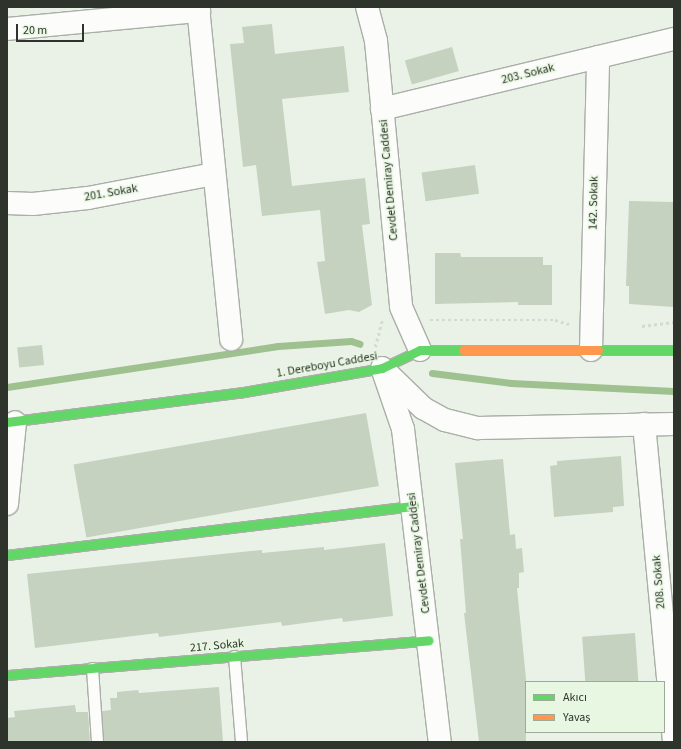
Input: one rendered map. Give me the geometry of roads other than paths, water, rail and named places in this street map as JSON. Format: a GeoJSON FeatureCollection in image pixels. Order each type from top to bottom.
{"type":"FeatureCollection","features":[{"type":"Feature","properties":{"kind":"street","name":"Cevdet Demiray Caddesi"},"geometry":{"type":"LineString","coordinates":[[367,7],[376,41],[401,307],[420,350]]}},
{"type":"Feature","properties":{"kind":"street"},"geometry":{"type":"LineString","coordinates":[[7,29],[199,9],[231,339]]}},
{"type":"Feature","properties":{"kind":"street","name":"203. Sokak"},"geometry":{"type":"LineString","coordinates":[[382,109],[674,40]]}},
{"type":"Feature","properties":{"kind":"street","name":"142. Sokak"},"geometry":{"type":"LineString","coordinates":[[591,350],[598,57]]}},
{"type":"Feature","properties":{"kind":"street","name":"201. Sokak"},"geometry":{"type":"LineString","coordinates":[[7,203],[33,204],[88,198],[214,174]]}},
{"type":"Feature","properties":{"kind":"street","name":"1. Dereboyu Caddesi"},"geometry":{"type":"LineString","coordinates":[[11,422],[238,393],[420,350],[674,350]]}},
{"type":"Feature","properties":{"kind":"street","name":"Cevdet Demiray Caddesi"},"geometry":{"type":"LineString","coordinates":[[378,359],[403,430],[414,506],[440,742]]}},
{"type":"Feature","properties":{"kind":"street"},"geometry":{"type":"LineString","coordinates":[[378,359],[423,408],[445,420],[478,428],[674,424]]}},
{"type":"Feature","properties":{"kind":"street"},"geometry":{"type":"LineString","coordinates":[[7,504],[11,422]]}},
{"type":"Feature","properties":{"kind":"street","name":"208. Sokak"},"geometry":{"type":"LineString","coordinates":[[644,424],[674,740]]}},
{"type":"Feature","properties":{"kind":"street"},"geometry":{"type":"LineString","coordinates":[[7,555],[414,506]]}},
{"type":"Feature","properties":{"kind":"street","name":"217. Sokak"},"geometry":{"type":"LineString","coordinates":[[7,675],[429,640]]}},
{"type":"Feature","properties":{"kind":"lane"},"geometry":{"type":"LineString","coordinates":[[234,656],[241,742]]}},
{"type":"Feature","properties":{"kind":"lane"},"geometry":{"type":"LineString","coordinates":[[92,668],[97,742]]}},
{"type":"Feature","properties":{"kind":"waterway"},"geometry":{"type":"LineString","coordinates":[[7,387],[278,346],[351,341],[360,344]]}},
{"type":"Feature","properties":{"kind":"waterway"},"geometry":{"type":"LineString","coordinates":[[432,373],[511,383],[674,391]]}}]}
